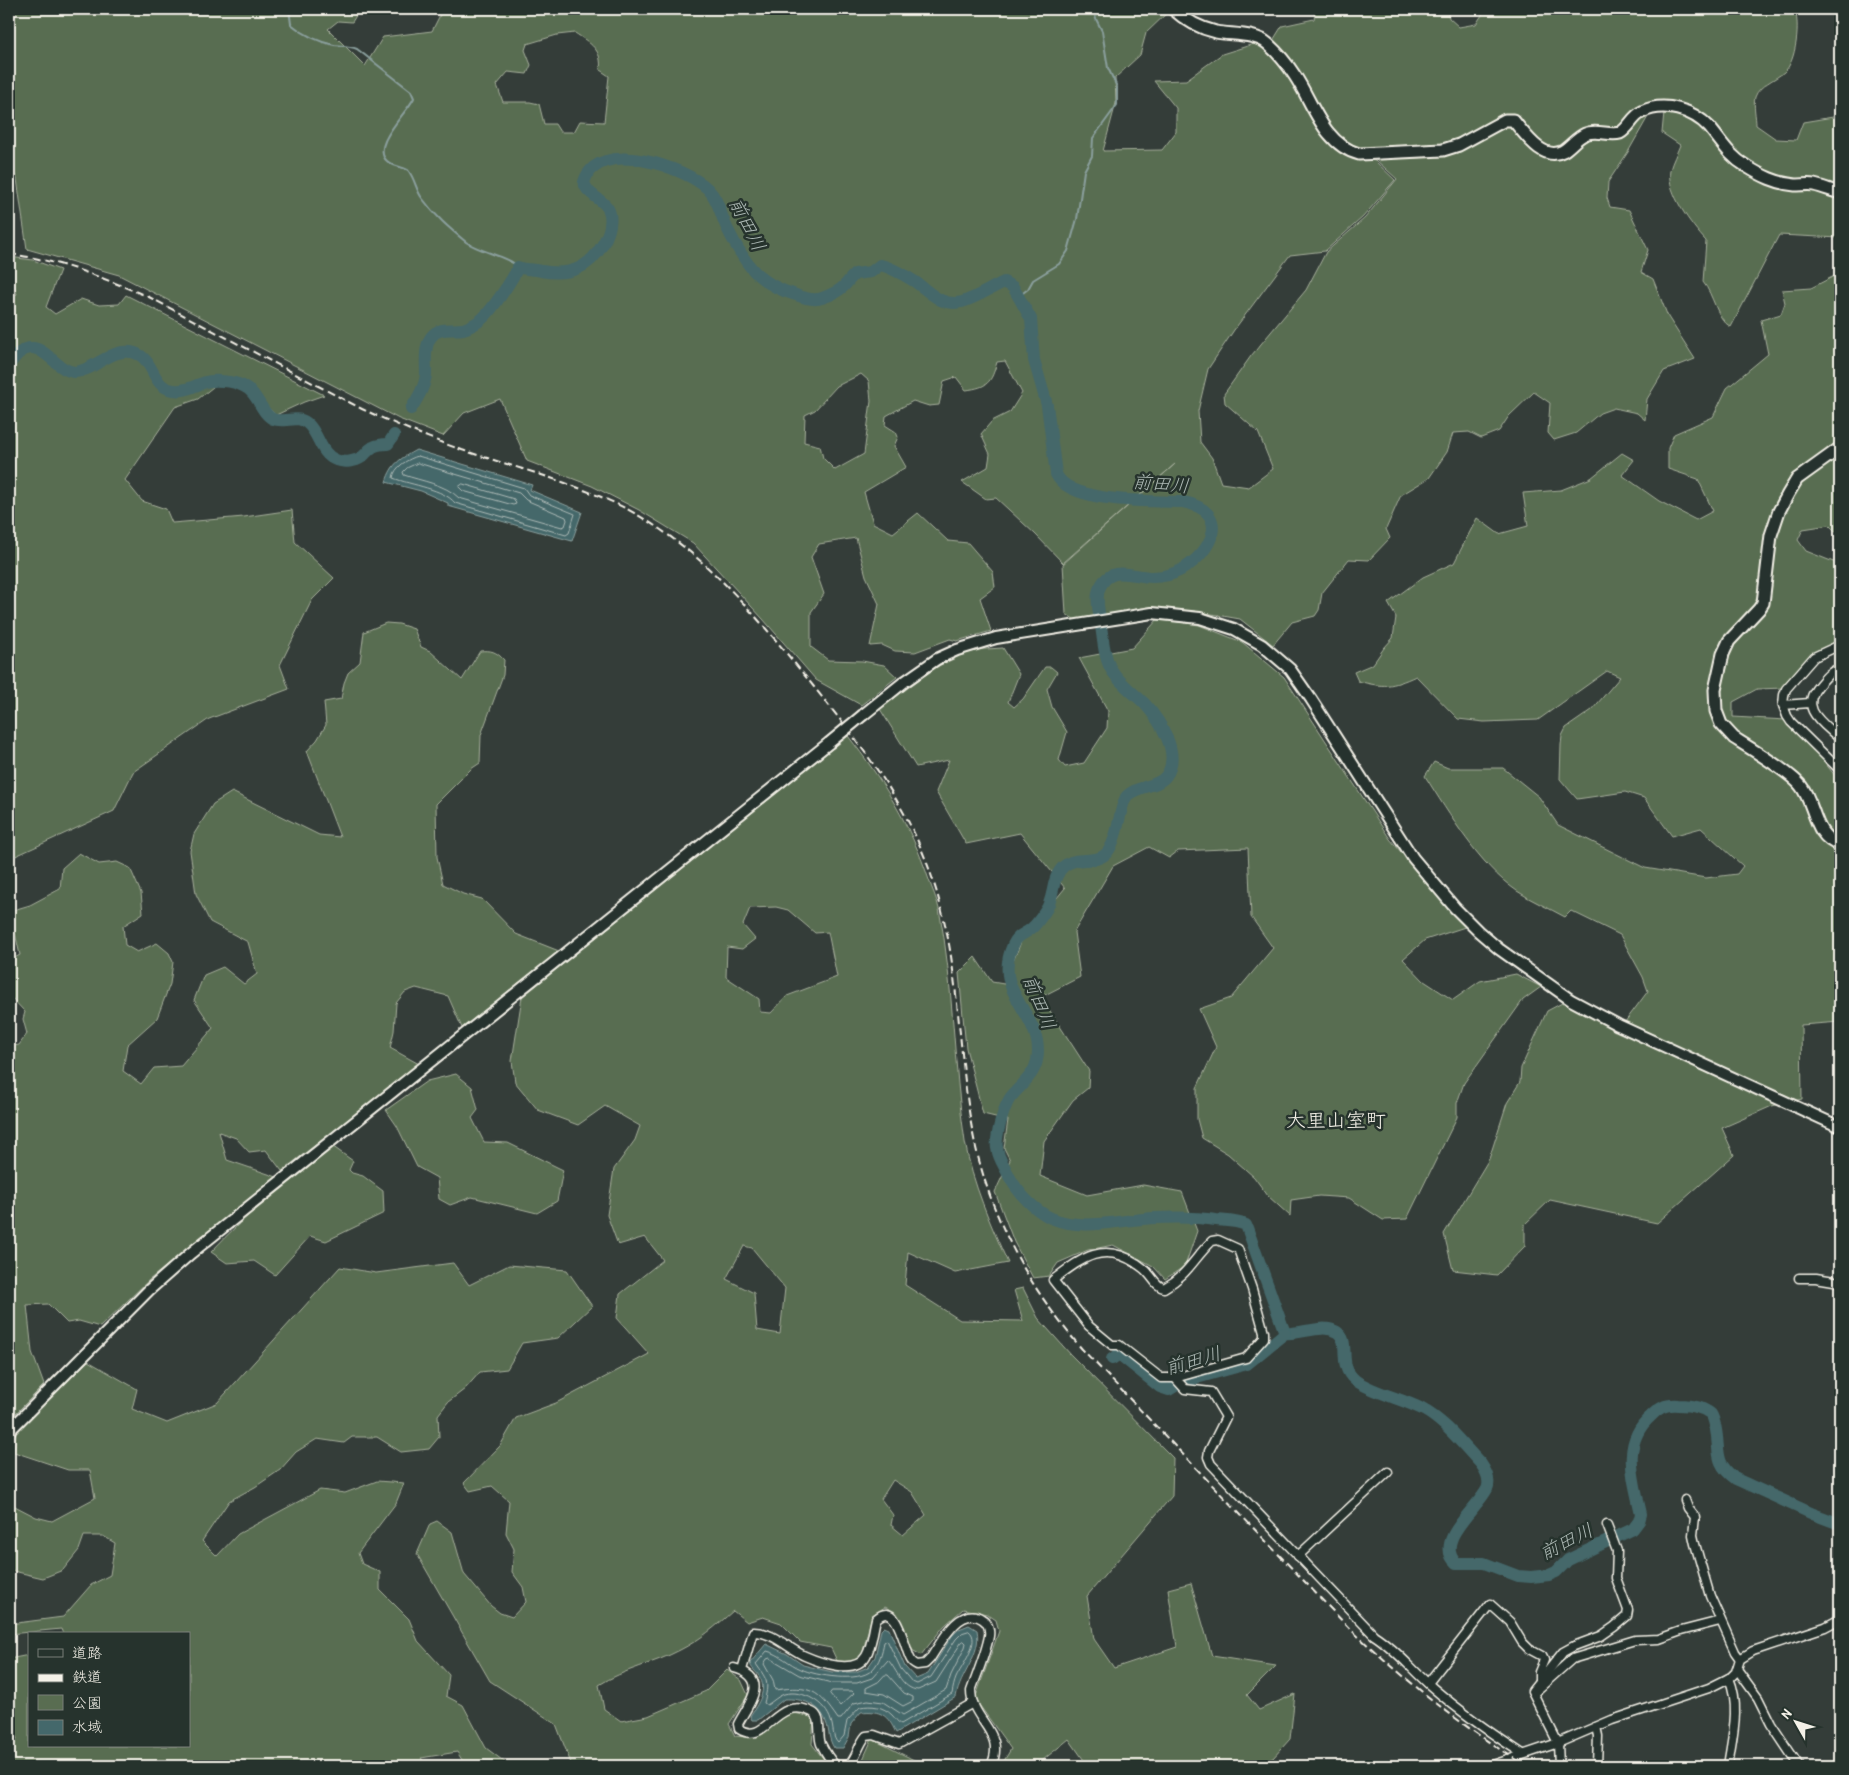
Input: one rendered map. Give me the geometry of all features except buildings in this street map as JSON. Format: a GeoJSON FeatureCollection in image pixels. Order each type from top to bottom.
{"type":"FeatureCollection","features":[{"type":"Feature","properties":{"kind":"main road"},"geometry":{"type":"LineString","coordinates":[[1173,9],[1182,18],[1201,27],[1217,32],[1257,38],[1267,43],[1295,75],[1329,133],[1353,152],[1359,154],[1443,150],[1459,145],[1505,120],[1513,120],[1532,142],[1542,150],[1548,153],[1558,153],[1585,134],[1594,132],[1610,135],[1620,133],[1638,114],[1662,106],[1679,110],[1699,119],[1711,130],[1732,156],[1769,179],[1796,185],[1813,184],[1840,193]]}},
{"type":"Feature","properties":{"kind":"main road"},"geometry":{"type":"LineString","coordinates":[[1840,448],[1797,479],[1784,502],[1771,536],[1763,603],[1727,646],[1718,676],[1715,700],[1720,721],[1725,730],[1795,780],[1804,791],[1821,832],[1831,842],[1840,845]]}},
{"type":"Feature","properties":{"kind":"street"},"geometry":{"type":"LineString","coordinates":[[9,1431],[149,1290],[191,1253],[921,669],[957,650],[996,638],[1152,613],[1200,618],[1234,628],[1262,645],[1283,662],[1300,682],[1413,858],[1440,892],[1478,931],[1519,964],[1579,1004],[1618,1025],[1840,1127]]}},
{"type":"Feature","properties":{"kind":"street"},"geometry":{"type":"LineString","coordinates":[[1840,646],[1814,656],[1786,689],[1783,705],[1786,716],[1791,722],[1840,770]]}},
{"type":"Feature","properties":{"kind":"street"},"geometry":{"type":"LineString","coordinates":[[1840,668],[1834,670],[1824,680],[1811,696],[1810,703],[1814,714],[1840,739]]}},
{"type":"Feature","properties":{"kind":"street"},"geometry":{"type":"LineString","coordinates":[[1783,705],[1810,703]]}},
{"type":"Feature","properties":{"kind":"street"},"geometry":{"type":"LineString","coordinates":[[1833,732],[1840,724]]}},
{"type":"Feature","properties":{"kind":"street"},"geometry":{"type":"LineString","coordinates":[[1178,1382],[1246,1358],[1264,1338],[1252,1289],[1238,1249],[1217,1240],[1212,1241],[1176,1282],[1164,1288],[1159,1287],[1147,1271],[1130,1260],[1106,1252],[1089,1256],[1053,1280],[1092,1329],[1112,1345],[1119,1344],[1161,1378],[1178,1382],[1185,1389],[1211,1392],[1226,1417],[1209,1451],[1208,1457],[1211,1464],[1374,1635],[1387,1644],[1428,1683],[1482,1728],[1523,1754]]}},
{"type":"Feature","properties":{"kind":"street"},"geometry":{"type":"LineString","coordinates":[[1799,1278],[1816,1278],[1840,1282]]}},
{"type":"Feature","properties":{"kind":"street"},"geometry":{"type":"LineString","coordinates":[[1298,1556],[1388,1472]]}},
{"type":"Feature","properties":{"kind":"street"},"geometry":{"type":"LineString","coordinates":[[1685,1500],[1695,1517],[1693,1535],[1705,1579],[1720,1621],[1734,1652],[1740,1658]]}},
{"type":"Feature","properties":{"kind":"street"},"geometry":{"type":"LineString","coordinates":[[1559,1766],[1558,1743],[1532,1691],[1563,1652],[1601,1636],[1626,1616],[1628,1610],[1616,1578],[1617,1551],[1608,1528]]}},
{"type":"Feature","properties":{"kind":"street"},"geometry":{"type":"LineString","coordinates":[[1428,1683],[1490,1604],[1510,1622],[1522,1642],[1529,1649],[1542,1656],[1544,1660],[1538,1672],[1539,1682]]}},
{"type":"Feature","properties":{"kind":"street"},"geometry":{"type":"LineString","coordinates":[[742,1670],[753,1632],[759,1632],[806,1656],[844,1668],[854,1666],[867,1655],[876,1619],[880,1615],[886,1614],[893,1617],[899,1627],[911,1661],[917,1665],[925,1664],[956,1622],[965,1617],[981,1617],[986,1622],[989,1635],[971,1692],[971,1699],[996,1748],[991,1766]]}},
{"type":"Feature","properties":{"kind":"street"},"geometry":{"type":"LineString","coordinates":[[1490,1766],[1558,1743],[1612,1720],[1709,1688],[1729,1678],[1737,1669],[1740,1658],[1752,1651],[1825,1627],[1840,1619]]}},
{"type":"Feature","properties":{"kind":"street"},"geometry":{"type":"LineString","coordinates":[[1533,1694],[1572,1659],[1634,1640],[1659,1639],[1720,1621]]}},
{"type":"Feature","properties":{"kind":"street"},"geometry":{"type":"LineString","coordinates":[[734,1668],[742,1670],[750,1676],[754,1683],[755,1692],[752,1702],[738,1724],[739,1728],[744,1732],[761,1729],[771,1723],[781,1712],[791,1707],[813,1712],[818,1718],[820,1742],[836,1766]]}},
{"type":"Feature","properties":{"kind":"street"},"geometry":{"type":"LineString","coordinates":[[1737,1669],[1758,1698],[1770,1724],[1799,1766]]}},
{"type":"Feature","properties":{"kind":"street"},"geometry":{"type":"LineString","coordinates":[[1728,1766],[1735,1708],[1734,1690],[1729,1678]]}},
{"type":"Feature","properties":{"kind":"street"},"geometry":{"type":"LineString","coordinates":[[848,1766],[853,1762],[860,1743],[866,1736],[874,1736],[900,1744],[973,1703]]}},
{"type":"Feature","properties":{"kind":"street"},"geometry":{"type":"LineString","coordinates":[[1596,1727],[1598,1736],[1597,1766]]}},
{"type":"Feature","properties":{"kind":"street"},"geometry":{"type":"LineString","coordinates":[[1504,1761],[1512,1766]]}},
{"type":"Feature","properties":{"kind":"green space"},"geometry":{"type":"Polygon","coordinates":[[[9,9],[360,9],[352,22],[338,21],[328,29],[365,66],[383,37],[432,31],[443,9],[1165,9],[1168,12],[1146,33],[1140,55],[1115,78],[1116,103],[1103,151],[1162,150],[1176,132],[1176,108],[1154,81],[1186,80],[1222,54],[1257,43],[1283,66],[1348,154],[1375,161],[1395,180],[1363,217],[1325,251],[1290,255],[1234,330],[1208,369],[1198,411],[1200,442],[1212,458],[1221,483],[1249,487],[1273,469],[1258,432],[1225,403],[1224,394],[1251,356],[1306,290],[1326,252],[1365,218],[1397,179],[1376,160],[1353,148],[1336,136],[1272,42],[1282,26],[1314,19],[1316,9],[1447,9],[1449,18],[1459,27],[1476,24],[1486,9],[1794,9],[1797,32],[1792,60],[1784,72],[1757,93],[1754,104],[1756,125],[1776,139],[1796,140],[1803,122],[1839,116],[1840,238],[1779,235],[1731,327],[1718,313],[1710,293],[1703,282],[1706,241],[1687,218],[1672,188],[1670,170],[1680,145],[1662,133],[1664,112],[1649,115],[1608,182],[1607,198],[1610,207],[1629,210],[1648,250],[1641,272],[1653,279],[1668,317],[1695,359],[1664,371],[1647,399],[1645,420],[1637,413],[1614,408],[1600,413],[1576,433],[1554,440],[1548,433],[1550,403],[1534,392],[1509,416],[1499,431],[1481,438],[1469,432],[1453,433],[1447,452],[1429,478],[1401,495],[1386,529],[1390,538],[1369,560],[1349,559],[1322,593],[1319,610],[1315,616],[1292,622],[1273,645],[1240,619],[1200,612],[1165,608],[1123,612],[1077,621],[1066,614],[1063,564],[1175,464],[1063,563],[996,498],[986,499],[962,482],[988,467],[990,454],[981,434],[992,421],[1010,412],[1022,393],[1005,361],[997,362],[993,375],[987,383],[979,387],[966,390],[956,377],[944,381],[939,405],[929,406],[913,401],[886,416],[885,425],[896,432],[898,437],[894,446],[906,467],[864,492],[873,523],[893,533],[918,513],[948,541],[968,543],[993,572],[995,587],[980,598],[991,631],[957,641],[950,639],[915,652],[895,651],[882,645],[870,646],[879,604],[866,576],[856,538],[819,544],[811,557],[824,594],[811,612],[811,647],[828,660],[862,661],[884,665],[897,677],[861,705],[816,680],[693,543],[639,510],[592,486],[527,461],[500,399],[464,413],[443,436],[399,419],[119,275],[27,249],[17,179],[9,163],[9,9]],[[575,33],[557,35],[527,44],[525,50],[531,65],[527,74],[508,72],[497,85],[503,102],[539,104],[544,124],[555,124],[560,132],[574,132],[580,121],[604,122],[609,76],[600,70],[599,57],[594,48],[575,33]],[[861,374],[837,386],[815,410],[805,415],[804,442],[820,446],[823,458],[835,470],[864,454],[871,401],[869,381],[861,374]]]}},
{"type":"Feature","properties":{"kind":"green space"},"geometry":{"type":"Polygon","coordinates":[[[9,257],[33,260],[60,270],[46,307],[55,314],[81,299],[99,305],[119,304],[126,295],[324,395],[276,415],[241,384],[223,379],[198,399],[175,407],[125,480],[142,501],[166,509],[172,523],[244,517],[292,510],[295,542],[334,578],[312,600],[280,665],[289,689],[209,719],[133,772],[114,811],[9,859],[9,299],[17,294],[9,274],[9,257]]]}},
{"type":"Feature","properties":{"kind":"green space"},"geometry":{"type":"Polygon","coordinates":[[[1840,273],[1840,536],[1829,525],[1803,529],[1798,540],[1806,551],[1836,563],[1840,574],[1840,643],[1822,649],[1784,688],[1757,689],[1733,702],[1733,717],[1786,720],[1814,749],[1840,782],[1840,1022],[1801,1025],[1802,1099],[1772,1106],[1722,1128],[1734,1155],[1657,1223],[1550,1200],[1525,1224],[1525,1246],[1497,1275],[1453,1270],[1444,1234],[1489,1159],[1507,1103],[1520,1082],[1521,1068],[1547,1011],[1564,1002],[1619,1030],[1648,991],[1643,977],[1620,935],[1571,911],[1565,917],[1517,891],[1490,868],[1466,838],[1425,776],[1434,762],[1448,768],[1503,768],[1539,797],[1558,825],[1645,868],[1706,878],[1737,874],[1743,866],[1701,828],[1672,836],[1644,798],[1625,792],[1577,799],[1560,779],[1562,736],[1566,728],[1592,710],[1620,677],[1607,671],[1538,720],[1484,722],[1458,719],[1416,676],[1394,684],[1375,685],[1358,681],[1354,672],[1373,664],[1393,638],[1396,617],[1388,603],[1423,577],[1454,563],[1477,518],[1499,534],[1528,526],[1523,493],[1561,490],[1591,478],[1622,453],[1634,460],[1622,475],[1659,501],[1696,520],[1713,511],[1698,479],[1668,469],[1668,448],[1674,434],[1713,417],[1727,388],[1768,354],[1761,320],[1781,314],[1785,303],[1782,290],[1811,288],[1840,273]]]}},
{"type":"Feature","properties":{"kind":"green space"},"geometry":{"type":"Polygon","coordinates":[[[1158,619],[1199,625],[1242,642],[1284,677],[1390,839],[1465,927],[1425,940],[1403,959],[1424,981],[1453,1000],[1480,981],[1516,974],[1541,987],[1523,1000],[1464,1083],[1457,1103],[1457,1117],[1407,1219],[1383,1220],[1349,1198],[1319,1196],[1291,1200],[1290,1216],[1268,1196],[1254,1177],[1228,1154],[1202,1138],[1197,1119],[1197,1088],[1216,1047],[1199,1009],[1231,998],[1273,948],[1251,917],[1248,848],[1178,851],[1169,858],[1149,847],[1113,866],[1074,932],[1080,977],[1041,997],[1089,1071],[1088,1088],[1073,1100],[1044,1141],[1040,1176],[1087,1195],[1143,1185],[1182,1192],[1197,1231],[1185,1266],[1165,1279],[1153,1266],[1113,1245],[1088,1250],[1058,1263],[1049,1276],[1033,1278],[1014,1242],[995,1192],[1010,1160],[1004,1148],[1008,1120],[983,1114],[966,1048],[959,973],[975,957],[992,982],[1004,984],[1021,942],[1065,888],[1020,833],[966,844],[936,792],[949,760],[916,767],[880,709],[933,669],[969,650],[1003,648],[1019,674],[1008,702],[1014,707],[1023,699],[1045,667],[1051,667],[1057,672],[1047,689],[1052,707],[1067,732],[1059,760],[1065,767],[1084,763],[1107,728],[1108,711],[1079,658],[1132,648],[1158,619]]]}},
{"type":"Feature","properties":{"kind":"green space"},"geometry":{"type":"Polygon","coordinates":[[[386,623],[399,624],[414,629],[421,647],[430,651],[462,680],[480,651],[493,652],[504,660],[503,675],[481,735],[480,763],[471,769],[436,804],[437,857],[443,884],[463,894],[482,899],[516,934],[559,951],[462,1028],[448,996],[416,988],[405,992],[396,1003],[394,1031],[390,1048],[419,1064],[282,1171],[266,1150],[249,1152],[236,1138],[219,1132],[227,1160],[277,1177],[149,1280],[100,1327],[79,1321],[67,1323],[48,1304],[27,1305],[32,1352],[44,1385],[9,1420],[9,1047],[19,1045],[27,1034],[23,1019],[25,1012],[9,995],[9,961],[20,955],[10,911],[30,905],[60,889],[62,868],[79,853],[99,864],[117,862],[130,868],[141,893],[143,913],[123,926],[125,945],[137,952],[157,943],[169,953],[173,962],[170,984],[157,1018],[127,1045],[123,1071],[141,1084],[154,1068],[181,1066],[213,1028],[194,1000],[204,975],[223,967],[244,984],[257,974],[248,942],[210,922],[196,894],[190,851],[194,834],[213,804],[232,792],[319,835],[340,837],[307,751],[317,740],[326,725],[324,702],[341,699],[348,673],[360,662],[364,632],[386,623]]]}},
{"type":"Feature","properties":{"kind":"green space"},"geometry":{"type":"Polygon","coordinates":[[[848,736],[873,769],[905,822],[922,860],[937,902],[948,967],[965,1142],[977,1188],[1008,1263],[955,1273],[908,1252],[905,1285],[960,1320],[1023,1321],[1014,1290],[1023,1288],[1038,1318],[1071,1355],[1173,1458],[1172,1496],[1087,1596],[1094,1639],[1114,1668],[1177,1647],[1168,1589],[1191,1583],[1212,1656],[1276,1666],[1247,1695],[1259,1710],[1295,1694],[1290,1739],[1273,1758],[1257,1766],[1088,1766],[1069,1739],[1043,1760],[1048,1766],[1001,1766],[1011,1749],[975,1699],[999,1631],[996,1620],[987,1614],[963,1609],[944,1626],[921,1655],[912,1650],[897,1613],[885,1607],[872,1615],[862,1655],[851,1663],[837,1661],[831,1648],[800,1642],[781,1623],[763,1617],[747,1622],[733,1611],[708,1632],[687,1646],[599,1685],[604,1709],[621,1721],[648,1716],[706,1691],[727,1670],[741,1680],[748,1695],[729,1724],[735,1736],[756,1738],[791,1712],[814,1718],[812,1744],[829,1766],[572,1766],[556,1724],[490,1681],[417,1554],[430,1524],[437,1521],[452,1532],[464,1574],[491,1606],[500,1613],[512,1617],[526,1602],[523,1587],[512,1572],[514,1549],[506,1533],[509,1501],[492,1486],[470,1491],[464,1483],[500,1446],[516,1418],[556,1403],[649,1354],[617,1318],[620,1294],[663,1260],[645,1237],[618,1245],[607,1215],[614,1169],[635,1140],[640,1126],[605,1106],[578,1125],[538,1110],[515,1082],[512,1061],[522,997],[848,736]],[[776,907],[750,908],[743,925],[755,939],[742,949],[727,947],[726,977],[759,999],[760,1012],[771,1013],[787,996],[837,977],[828,932],[815,933],[788,910],[776,907]],[[744,1246],[726,1279],[754,1293],[757,1330],[780,1334],[785,1288],[752,1248],[744,1246]],[[893,1480],[881,1499],[893,1515],[891,1525],[903,1535],[926,1515],[912,1492],[893,1480]]]}},
{"type":"Feature","properties":{"kind":"green space"},"geometry":{"type":"Polygon","coordinates":[[[456,1074],[472,1087],[478,1110],[472,1118],[484,1142],[508,1143],[563,1170],[557,1201],[537,1213],[472,1197],[450,1205],[439,1199],[437,1178],[417,1167],[397,1126],[386,1110],[427,1081],[456,1074]]]}},
{"type":"Feature","properties":{"kind":"green space"},"geometry":{"type":"Polygon","coordinates":[[[332,1146],[353,1161],[349,1170],[352,1173],[363,1176],[383,1191],[384,1213],[326,1241],[310,1236],[275,1275],[254,1261],[227,1263],[211,1252],[254,1210],[332,1146]]]}},
{"type":"Feature","properties":{"kind":"green space"},"geometry":{"type":"Polygon","coordinates":[[[453,1263],[469,1285],[509,1265],[567,1270],[592,1306],[558,1338],[522,1343],[507,1369],[480,1372],[465,1389],[448,1402],[438,1415],[439,1437],[429,1449],[401,1452],[377,1437],[352,1437],[344,1443],[317,1439],[296,1452],[280,1470],[255,1487],[229,1501],[202,1541],[217,1556],[238,1534],[320,1490],[345,1493],[377,1481],[404,1483],[396,1503],[358,1553],[362,1564],[380,1572],[380,1590],[409,1619],[418,1641],[449,1675],[446,1696],[463,1705],[486,1748],[510,1766],[466,1766],[457,1752],[421,1758],[427,1766],[9,1766],[9,1744],[17,1739],[9,1720],[9,1659],[28,1655],[28,1748],[190,1748],[190,1632],[62,1632],[61,1629],[9,1634],[9,1624],[63,1617],[91,1585],[110,1575],[115,1543],[103,1536],[84,1536],[79,1550],[63,1570],[43,1578],[9,1570],[9,1503],[36,1517],[52,1521],[95,1498],[90,1470],[68,1470],[14,1452],[16,1433],[88,1361],[137,1389],[132,1409],[167,1423],[217,1403],[340,1267],[376,1273],[453,1263]]]}},
{"type":"Feature","properties":{"kind":"green space"},"geometry":{"type":"Polygon","coordinates":[[[872,1739],[926,1766],[860,1766],[872,1739]]]}},
{"type":"Feature","properties":{"kind":"water"},"geometry":{"type":"Polygon","coordinates":[[[416,450],[532,485],[530,490],[582,512],[572,541],[448,506],[448,503],[421,491],[386,482],[397,462],[416,450]]]}},
{"type":"Feature","properties":{"kind":"water"},"geometry":{"type":"Polygon","coordinates":[[[969,1625],[977,1630],[978,1639],[974,1656],[956,1697],[896,1733],[890,1722],[883,1715],[874,1712],[861,1712],[851,1724],[849,1737],[843,1748],[834,1748],[823,1716],[810,1703],[784,1699],[758,1720],[752,1720],[750,1716],[761,1697],[763,1686],[762,1681],[750,1663],[766,1644],[787,1654],[803,1665],[832,1672],[856,1672],[868,1667],[875,1657],[881,1630],[884,1627],[889,1629],[905,1667],[916,1679],[928,1674],[952,1636],[959,1629],[969,1625]]]}},
{"type":"Feature","properties":{"kind":"waterway"},"geometry":{"type":"LineString","coordinates":[[289,9],[291,24],[301,31],[323,42],[357,49],[411,91],[414,98],[386,138],[383,155],[389,163],[408,170],[420,195],[427,204],[442,222],[466,242],[508,260],[518,267]]}},
{"type":"Feature","properties":{"kind":"waterway"},"geometry":{"type":"LineString","coordinates":[[1019,296],[1028,289],[1033,280],[1059,264],[1068,251],[1077,219],[1084,171],[1092,156],[1093,138],[1117,105],[1117,87],[1108,68],[1102,31],[1095,15],[1098,9]]}},
{"type":"Feature","properties":{"kind":"waterway","name":"前田川"},"geometry":{"type":"LineString","coordinates":[[411,409],[424,384],[427,345],[434,334],[442,330],[465,328],[481,320],[502,294],[518,267],[551,272],[569,271],[585,265],[597,253],[608,233],[610,214],[605,205],[589,191],[584,182],[592,168],[606,161],[623,159],[643,160],[681,172],[697,181],[712,193],[734,242],[754,271],[772,285],[802,297],[819,299],[828,296],[843,287],[855,274],[871,272],[880,265],[902,274],[936,297],[948,302],[962,302],[1004,282],[1013,287],[1031,319],[1034,360],[1047,405],[1056,474],[1064,484],[1077,491],[1094,496],[1134,501],[1183,502],[1198,507],[1208,514],[1212,523],[1209,543],[1202,553],[1181,570],[1156,577],[1123,573],[1116,574],[1105,580],[1100,587],[1098,608],[1108,663],[1118,679],[1145,704],[1157,719],[1167,738],[1172,758],[1166,776],[1162,780],[1135,790],[1126,797],[1115,838],[1109,850],[1099,858],[1075,861],[1060,870],[1046,910],[1034,926],[1019,937],[1013,945],[1008,961],[1008,975],[1012,988],[1031,1024],[1036,1037],[1038,1051],[1033,1072],[1010,1098],[999,1130],[998,1152],[1013,1182],[1022,1195],[1039,1210],[1051,1218],[1064,1222],[1103,1224],[1143,1219],[1201,1218],[1231,1221],[1246,1225],[1285,1333],[1318,1329],[1337,1332],[1343,1341],[1346,1367],[1349,1374],[1355,1380],[1370,1388],[1414,1405],[1430,1414],[1453,1434],[1483,1467],[1488,1479],[1487,1489],[1453,1535],[1450,1545],[1450,1554],[1456,1563],[1484,1563],[1518,1576],[1549,1575],[1556,1572],[1568,1560],[1633,1529],[1639,1521],[1641,1514],[1633,1475],[1632,1450],[1635,1438],[1641,1427],[1651,1416],[1669,1405],[1695,1407],[1711,1414],[1717,1434],[1720,1461],[1728,1473],[1736,1479],[1813,1514],[1840,1524]]}},
{"type":"Feature","properties":{"kind":"waterway","name":"前田川"},"geometry":{"type":"LineString","coordinates":[[9,365],[19,353],[28,348],[44,353],[67,370],[75,372],[89,368],[118,353],[135,353],[146,361],[157,379],[167,388],[182,390],[207,382],[217,381],[243,386],[252,393],[265,413],[273,419],[296,419],[309,425],[327,454],[342,462],[359,459],[373,447],[388,444],[394,435]]}},
{"type":"Feature","properties":{"kind":"waterway","name":"前田川"},"geometry":{"type":"LineString","coordinates":[[1112,1359],[1119,1354],[1160,1387],[1169,1390],[1182,1382],[1247,1364],[1285,1333]]}},
{"type":"Feature","properties":{"kind":"railway"},"geometry":{"type":"LineString","coordinates":[[9,254],[63,265],[149,297],[362,409],[424,436],[585,490],[625,508],[654,525],[680,544],[729,588],[772,636],[856,740],[894,795],[922,850],[943,914],[955,984],[963,1067],[972,1129],[979,1160],[999,1219],[1012,1246],[1043,1299],[1082,1349],[1350,1629],[1435,1702],[1480,1736],[1527,1766]]}},
{"type":"Feature","properties":{"kind":"district","name":"大里山室町"},"geometry":{"type":"Point","coordinates":[1336,1120]}}]}
